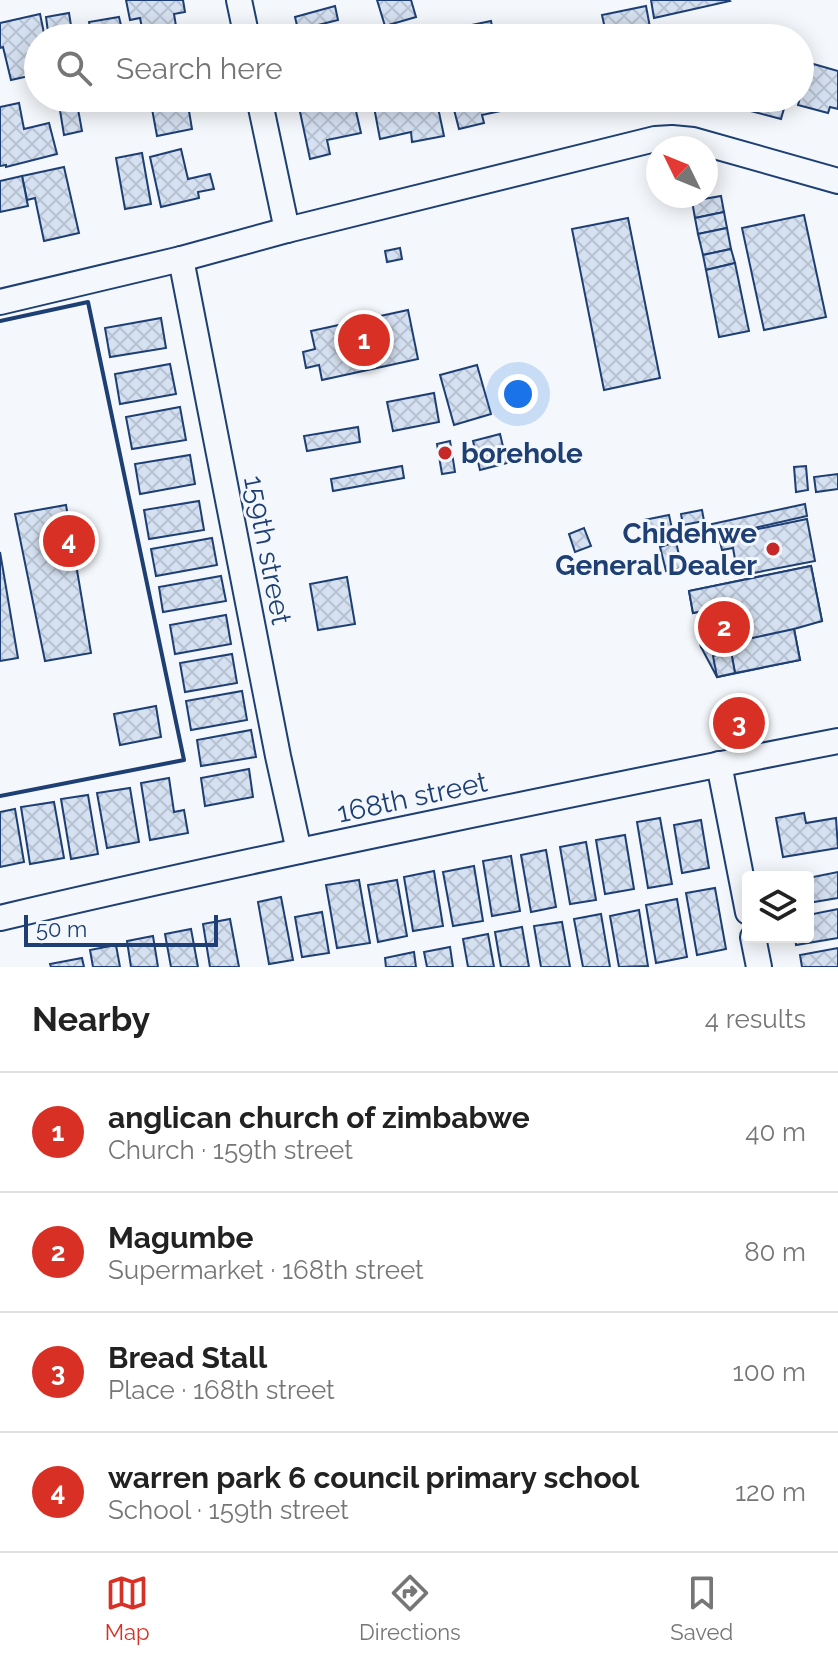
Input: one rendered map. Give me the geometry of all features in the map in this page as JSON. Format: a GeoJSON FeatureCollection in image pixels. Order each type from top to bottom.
{"type":"FeatureCollection","features":[{"type":"Feature","properties":{"kind":"street"},"geometry":{"type":"LineString","coordinates":[[239,0],[244,24]]}},
{"type":"Feature","properties":{"kind":"street"},"geometry":{"type":"LineString","coordinates":[[262,112],[287,230]]}},
{"type":"Feature","properties":{"kind":"street"},"geometry":{"type":"LineString","coordinates":[[0,302],[664,138],[693,140],[838,181]]}},
{"type":"Feature","properties":{"kind":"street","name":"159th street"},"geometry":{"type":"LineString","coordinates":[[181,259],[299,851]]}},
{"type":"Feature","properties":{"kind":"street","name":"168th street"},"geometry":{"type":"LineString","coordinates":[[0,918],[299,851],[838,741]]}},
{"type":"Feature","properties":{"kind":"street"},"geometry":{"type":"LineString","coordinates":[[719,764],[742,881]]}},
{"type":"Feature","properties":{"kind":"street"},"geometry":{"type":"LineString","coordinates":[[754,943],[759,967]]}},
{"type":"Feature","properties":{"kind":"building"},"geometry":{"type":"Polygon","coordinates":[[[126,0],[183,0],[185,12],[174,14],[176,24],[141,24],[140,18],[130,20],[126,0]]]}},
{"type":"Feature","properties":{"kind":"building"},"geometry":{"type":"Polygon","coordinates":[[[377,0],[411,0],[416,17],[384,24],[377,0]]]}},
{"type":"Feature","properties":{"kind":"building"},"geometry":{"type":"Polygon","coordinates":[[[651,0],[729,0],[730,1],[654,18],[651,0]]]}},
{"type":"Feature","properties":{"kind":"building"},"geometry":{"type":"Polygon","coordinates":[[[335,6],[338,20],[322,24],[297,24],[295,17],[335,6]]]}},
{"type":"Feature","properties":{"kind":"building"},"geometry":{"type":"Polygon","coordinates":[[[646,6],[649,24],[604,24],[602,15],[646,6]]]}},
{"type":"Feature","properties":{"kind":"building"},"geometry":{"type":"Polygon","coordinates":[[[69,13],[71,24],[47,24],[46,17],[69,13]]]}},
{"type":"Feature","properties":{"kind":"building"},"geometry":{"type":"Polygon","coordinates":[[[40,14],[42,24],[24,24],[24,77],[11,80],[3,47],[0,48],[0,23],[40,14]]]}},
{"type":"Feature","properties":{"kind":"building"},"geometry":{"type":"Polygon","coordinates":[[[119,17],[121,24],[89,24],[119,17]]]}},
{"type":"Feature","properties":{"kind":"building"},"geometry":{"type":"Polygon","coordinates":[[[814,64],[838,71],[838,109],[830,107],[828,113],[814,109],[814,64]]]}},
{"type":"Feature","properties":{"kind":"building"},"geometry":{"type":"Polygon","coordinates":[[[19,103],[24,129],[49,123],[57,154],[0,166],[0,107],[19,103]]]}},
{"type":"Feature","properties":{"kind":"building"},"geometry":{"type":"Polygon","coordinates":[[[60,112],[79,112],[82,131],[64,135],[60,112]]]}},
{"type":"Feature","properties":{"kind":"building"},"geometry":{"type":"Polygon","coordinates":[[[153,112],[189,112],[192,129],[157,136],[153,112]]]}},
{"type":"Feature","properties":{"kind":"building"},"geometry":{"type":"Polygon","coordinates":[[[300,112],[356,112],[361,133],[327,140],[330,154],[310,159],[300,112]]]}},
{"type":"Feature","properties":{"kind":"building"},"geometry":{"type":"Polygon","coordinates":[[[375,112],[439,112],[444,136],[412,142],[411,132],[380,139],[375,112]]]}},
{"type":"Feature","properties":{"kind":"building"},"geometry":{"type":"Polygon","coordinates":[[[455,112],[496,112],[482,115],[484,123],[459,129],[455,112]]]}},
{"type":"Feature","properties":{"kind":"building"},"geometry":{"type":"Polygon","coordinates":[[[754,112],[783,112],[781,119],[754,112]]]}},
{"type":"Feature","properties":{"kind":"building"},"geometry":{"type":"Polygon","coordinates":[[[181,149],[188,179],[210,174],[214,189],[198,192],[199,198],[161,207],[150,157],[181,149]]]}},
{"type":"Feature","properties":{"kind":"building"},"geometry":{"type":"Polygon","coordinates":[[[142,153],[151,204],[125,209],[116,158],[142,153]]]}},
{"type":"Feature","properties":{"kind":"building"},"geometry":{"type":"Polygon","coordinates":[[[64,167],[79,233],[44,241],[35,198],[27,200],[22,176],[64,167]]]}},
{"type":"Feature","properties":{"kind":"building"},"geometry":{"type":"Polygon","coordinates":[[[22,176],[28,206],[0,212],[0,181],[22,176]]]}},
{"type":"Feature","properties":{"kind":"building"},"geometry":{"type":"Polygon","coordinates":[[[721,196],[724,212],[695,218],[693,208],[718,208],[718,197],[721,196]]]}},
{"type":"Feature","properties":{"kind":"building"},"geometry":{"type":"Polygon","coordinates":[[[724,212],[727,228],[698,234],[695,218],[724,212]]]}},
{"type":"Feature","properties":{"kind":"building"},"geometry":{"type":"Polygon","coordinates":[[[804,215],[826,317],[764,330],[742,228],[804,215]]]}},
{"type":"Feature","properties":{"kind":"building"},"geometry":{"type":"Polygon","coordinates":[[[628,218],[660,378],[604,390],[572,229],[628,218]]]}},
{"type":"Feature","properties":{"kind":"building"},"geometry":{"type":"Polygon","coordinates":[[[727,228],[731,249],[703,255],[698,234],[727,228]]]}},
{"type":"Feature","properties":{"kind":"building"},"geometry":{"type":"Polygon","coordinates":[[[400,248],[402,259],[387,262],[385,251],[400,248]]]}},
{"type":"Feature","properties":{"kind":"building"},"geometry":{"type":"Polygon","coordinates":[[[731,249],[735,263],[706,270],[703,255],[731,249]]]}},
{"type":"Feature","properties":{"kind":"building"},"geometry":{"type":"Polygon","coordinates":[[[735,263],[749,331],[719,337],[706,270],[735,263]]]}},
{"type":"Feature","properties":{"kind":"building"},"geometry":{"type":"Polygon","coordinates":[[[408,310],[418,359],[322,380],[319,365],[306,368],[303,352],[315,349],[311,331],[408,310]]]}},
{"type":"Feature","properties":{"kind":"building"},"geometry":{"type":"Polygon","coordinates":[[[161,318],[166,348],[110,357],[105,328],[161,318]]]}},
{"type":"Feature","properties":{"kind":"building"},"geometry":{"type":"Polygon","coordinates":[[[170,364],[176,394],[120,404],[115,374],[170,364]]]}},
{"type":"Feature","properties":{"kind":"building"},"geometry":{"type":"Polygon","coordinates":[[[477,365],[491,414],[454,425],[440,375],[477,365]]]}},
{"type":"Feature","properties":{"kind":"building"},"geometry":{"type":"Polygon","coordinates":[[[434,393],[439,422],[393,431],[387,402],[434,393]]]}},
{"type":"Feature","properties":{"kind":"building"},"geometry":{"type":"Polygon","coordinates":[[[180,407],[186,440],[132,449],[126,417],[180,407]]]}},
{"type":"Feature","properties":{"kind":"building"},"geometry":{"type":"Polygon","coordinates":[[[358,427],[360,442],[307,451],[304,436],[358,427]]]}},
{"type":"Feature","properties":{"kind":"building"},"geometry":{"type":"Polygon","coordinates":[[[500,434],[507,463],[480,470],[473,441],[500,434]]]}},
{"type":"Feature","properties":{"kind":"building","name":"borehole"},"geometry":{"type":"Polygon","coordinates":[[[450,441],[455,472],[442,474],[437,444],[450,441]]]}},
{"type":"Feature","properties":{"kind":"building"},"geometry":{"type":"Polygon","coordinates":[[[190,455],[195,484],[140,494],[135,464],[190,455]]]}},
{"type":"Feature","properties":{"kind":"building"},"geometry":{"type":"Polygon","coordinates":[[[402,466],[404,478],[333,491],[331,479],[402,466]]]}},
{"type":"Feature","properties":{"kind":"building"},"geometry":{"type":"Polygon","coordinates":[[[806,466],[808,490],[796,492],[794,467],[806,466]]]}},
{"type":"Feature","properties":{"kind":"building"},"geometry":{"type":"Polygon","coordinates":[[[838,474],[838,489],[816,492],[814,477],[838,474]]]}},
{"type":"Feature","properties":{"kind":"building"},"geometry":{"type":"Polygon","coordinates":[[[199,501],[204,530],[149,539],[144,510],[199,501]]]}},
{"type":"Feature","properties":{"kind":"building"},"geometry":{"type":"Polygon","coordinates":[[[805,504],[807,516],[715,537],[712,524],[805,504]]]}},
{"type":"Feature","properties":{"kind":"building"},"geometry":{"type":"Polygon","coordinates":[[[66,505],[91,653],[45,661],[15,514],[66,505]]]}},
{"type":"Feature","properties":{"kind":"building"},"geometry":{"type":"Polygon","coordinates":[[[702,510],[704,521],[683,525],[681,514],[702,510]]]}},
{"type":"Feature","properties":{"kind":"building"},"geometry":{"type":"Polygon","coordinates":[[[669,515],[672,529],[647,535],[644,520],[669,515]]]}},
{"type":"Feature","properties":{"kind":"building","name":"Chidehwe General Dealer"},"geometry":{"type":"Polygon","coordinates":[[[807,519],[815,561],[738,576],[733,548],[722,550],[719,537],[807,519]]]}},
{"type":"Feature","properties":{"kind":"building"},"geometry":{"type":"Polygon","coordinates":[[[584,528],[591,546],[575,552],[569,534],[584,528]]]}},
{"type":"Feature","properties":{"kind":"building"},"geometry":{"type":"Polygon","coordinates":[[[212,538],[217,565],[156,576],[151,549],[212,538]]]}},
{"type":"Feature","properties":{"kind":"building"},"geometry":{"type":"Polygon","coordinates":[[[676,542],[682,568],[666,571],[660,547],[676,542]]]}},
{"type":"Feature","properties":{"kind":"building"},"geometry":{"type":"Polygon","coordinates":[[[0,552],[18,658],[0,661],[0,552]]]}},
{"type":"Feature","properties":{"kind":"building"},"geometry":{"type":"Polygon","coordinates":[[[811,566],[822,621],[701,647],[696,622],[705,620],[703,611],[693,613],[689,591],[811,566]]]}},
{"type":"Feature","properties":{"kind":"building"},"geometry":{"type":"Polygon","coordinates":[[[811,566],[822,621],[794,629],[800,660],[717,677],[701,647],[696,622],[705,620],[703,611],[693,613],[689,591],[811,566]]]}},
{"type":"Feature","properties":{"kind":"building"},"geometry":{"type":"Polygon","coordinates":[[[221,576],[226,601],[163,612],[159,587],[221,576]]]}},
{"type":"Feature","properties":{"kind":"building"},"geometry":{"type":"Polygon","coordinates":[[[347,577],[355,624],[318,630],[310,584],[347,577]]]}},
{"type":"Feature","properties":{"kind":"building"},"geometry":{"type":"Polygon","coordinates":[[[226,615],[231,644],[175,654],[170,625],[226,615]]]}},
{"type":"Feature","properties":{"kind":"building"},"geometry":{"type":"Polygon","coordinates":[[[794,629],[800,660],[735,673],[729,643],[794,629]]]}},
{"type":"Feature","properties":{"kind":"building"},"geometry":{"type":"Polygon","coordinates":[[[731,651],[735,673],[717,677],[713,656],[731,651]]]}},
{"type":"Feature","properties":{"kind":"building"},"geometry":{"type":"Polygon","coordinates":[[[232,654],[237,683],[185,692],[180,663],[232,654]]]}},
{"type":"Feature","properties":{"kind":"building"},"geometry":{"type":"Polygon","coordinates":[[[242,691],[247,720],[191,730],[186,701],[242,691]]]}},
{"type":"Feature","properties":{"kind":"building"},"geometry":{"type":"Polygon","coordinates":[[[156,706],[161,737],[120,745],[114,714],[156,706]]]}},
{"type":"Feature","properties":{"kind":"building"},"geometry":{"type":"Polygon","coordinates":[[[745,709],[748,734],[733,736],[730,711],[745,709]]]}},
{"type":"Feature","properties":{"kind":"building"},"geometry":{"type":"Polygon","coordinates":[[[251,730],[256,757],[201,766],[197,740],[251,730]]]}},
{"type":"Feature","properties":{"kind":"building"},"geometry":{"type":"Polygon","coordinates":[[[249,769],[253,797],[205,806],[201,778],[249,769]]]}},
{"type":"Feature","properties":{"kind":"building"},"geometry":{"type":"Polygon","coordinates":[[[169,778],[174,812],[184,810],[188,833],[150,840],[141,783],[169,778]]]}},
{"type":"Feature","properties":{"kind":"building"},"geometry":{"type":"Polygon","coordinates":[[[130,788],[139,842],[107,848],[97,793],[130,788]]]}},
{"type":"Feature","properties":{"kind":"building"},"geometry":{"type":"Polygon","coordinates":[[[88,795],[98,854],[71,859],[61,799],[88,795]]]}},
{"type":"Feature","properties":{"kind":"building"},"geometry":{"type":"Polygon","coordinates":[[[54,802],[64,858],[30,864],[21,807],[54,802]]]}},
{"type":"Feature","properties":{"kind":"building"},"geometry":{"type":"Polygon","coordinates":[[[15,809],[24,862],[0,867],[0,812],[15,809]]]}},
{"type":"Feature","properties":{"kind":"building"},"geometry":{"type":"Polygon","coordinates":[[[804,813],[806,823],[836,818],[838,848],[783,857],[776,818],[804,813]]]}},
{"type":"Feature","properties":{"kind":"building"},"geometry":{"type":"Polygon","coordinates":[[[660,818],[672,884],[648,888],[637,822],[660,818]]]}},
{"type":"Feature","properties":{"kind":"building"},"geometry":{"type":"Polygon","coordinates":[[[701,820],[709,868],[682,873],[674,825],[701,820]]]}},
{"type":"Feature","properties":{"kind":"building"},"geometry":{"type":"Polygon","coordinates":[[[625,835],[634,889],[605,894],[596,840],[625,835]]]}},
{"type":"Feature","properties":{"kind":"building"},"geometry":{"type":"Polygon","coordinates":[[[586,842],[596,900],[570,904],[560,847],[586,842]]]}},
{"type":"Feature","properties":{"kind":"building"},"geometry":{"type":"Polygon","coordinates":[[[546,850],[556,907],[531,912],[521,855],[546,850]]]}},
{"type":"Feature","properties":{"kind":"building"},"geometry":{"type":"Polygon","coordinates":[[[511,856],[520,911],[492,916],[483,861],[511,856]]]}},
{"type":"Feature","properties":{"kind":"building"},"geometry":{"type":"Polygon","coordinates":[[[474,866],[483,921],[453,926],[443,872],[474,866]]]}},
{"type":"Feature","properties":{"kind":"building"},"geometry":{"type":"Polygon","coordinates":[[[434,871],[443,926],[413,931],[404,877],[434,871]]]}},
{"type":"Feature","properties":{"kind":"building"},"geometry":{"type":"Polygon","coordinates":[[[838,872],[838,898],[814,902],[814,877],[838,872]]]}},
{"type":"Feature","properties":{"kind":"building"},"geometry":{"type":"Polygon","coordinates":[[[359,880],[370,943],[337,948],[326,885],[359,880]]]}},
{"type":"Feature","properties":{"kind":"building"},"geometry":{"type":"Polygon","coordinates":[[[397,880],[407,936],[378,942],[368,885],[397,880]]]}},
{"type":"Feature","properties":{"kind":"building"},"geometry":{"type":"Polygon","coordinates":[[[715,888],[726,949],[697,955],[686,893],[715,888]]]}},
{"type":"Feature","properties":{"kind":"building"},"geometry":{"type":"Polygon","coordinates":[[[281,897],[293,960],[269,964],[258,902],[281,897]]]}},
{"type":"Feature","properties":{"kind":"building"},"geometry":{"type":"Polygon","coordinates":[[[677,899],[687,957],[656,963],[646,905],[677,899]]]}},
{"type":"Feature","properties":{"kind":"building"},"geometry":{"type":"Polygon","coordinates":[[[838,909],[838,938],[814,942],[814,914],[838,909]]]}},
{"type":"Feature","properties":{"kind":"building"},"geometry":{"type":"Polygon","coordinates":[[[639,910],[648,966],[619,967],[610,916],[639,910]]]}},
{"type":"Feature","properties":{"kind":"building"},"geometry":{"type":"Polygon","coordinates":[[[322,912],[329,953],[302,957],[295,917],[322,912]]]}},
{"type":"Feature","properties":{"kind":"building"},"geometry":{"type":"Polygon","coordinates":[[[601,914],[610,967],[583,967],[574,919],[601,914]]]}},
{"type":"Feature","properties":{"kind":"building"},"geometry":{"type":"Polygon","coordinates":[[[230,919],[239,967],[210,967],[203,924],[230,919]]]}},
{"type":"Feature","properties":{"kind":"building"},"geometry":{"type":"Polygon","coordinates":[[[562,922],[570,967],[541,967],[534,926],[562,922]]]}},
{"type":"Feature","properties":{"kind":"building"},"geometry":{"type":"Polygon","coordinates":[[[522,927],[529,967],[501,967],[495,932],[522,927]]]}},
{"type":"Feature","properties":{"kind":"building"},"geometry":{"type":"Polygon","coordinates":[[[191,929],[198,967],[171,967],[165,934],[191,929]]]}},
{"type":"Feature","properties":{"kind":"building"},"geometry":{"type":"Polygon","coordinates":[[[488,934],[494,967],[468,967],[463,939],[488,934]]]}},
{"type":"Feature","properties":{"kind":"building"},"geometry":{"type":"Polygon","coordinates":[[[153,936],[158,967],[131,967],[127,941],[153,936]]]}},
{"type":"Feature","properties":{"kind":"building"},"geometry":{"type":"Polygon","coordinates":[[[116,945],[120,967],[93,967],[90,950],[116,945]]]}},
{"type":"Feature","properties":{"kind":"building"},"geometry":{"type":"Polygon","coordinates":[[[450,947],[453,967],[427,967],[424,952],[450,947]]]}},
{"type":"Feature","properties":{"kind":"building"},"geometry":{"type":"Polygon","coordinates":[[[838,948],[838,967],[802,967],[800,955],[838,948]]]}},
{"type":"Feature","properties":{"kind":"building"},"geometry":{"type":"Polygon","coordinates":[[[414,952],[416,967],[386,967],[385,958],[414,952]]]}},
{"type":"Feature","properties":{"kind":"building"},"geometry":{"type":"Polygon","coordinates":[[[82,958],[84,967],[51,967],[50,964],[82,958]]]}},
{"type":"Feature","properties":{"kind":"wall"},"geometry":{"type":"LineString","coordinates":[[0,321],[88,302],[184,760],[0,796]]}},
{"type":"Feature","properties":{"kind":"place","name":"anglican church of zimbabwe"},"geometry":{"type":"Point","coordinates":[364,340]}},
{"type":"Feature","properties":{"kind":"place","name":"borehole"},"geometry":{"type":"Point","coordinates":[445,453]}},
{"type":"Feature","properties":{"kind":"place","name":"warren park 6 council primary school"},"geometry":{"type":"Point","coordinates":[69,541]}},
{"type":"Feature","properties":{"kind":"place","name":"Chidehwe General Dealer"},"geometry":{"type":"Point","coordinates":[773,549]}},
{"type":"Feature","properties":{"kind":"place","name":"Magumbe"},"geometry":{"type":"Point","coordinates":[724,627]}},
{"type":"Feature","properties":{"kind":"place","name":"Bread Stall"},"geometry":{"type":"Point","coordinates":[739,723]}}]}
